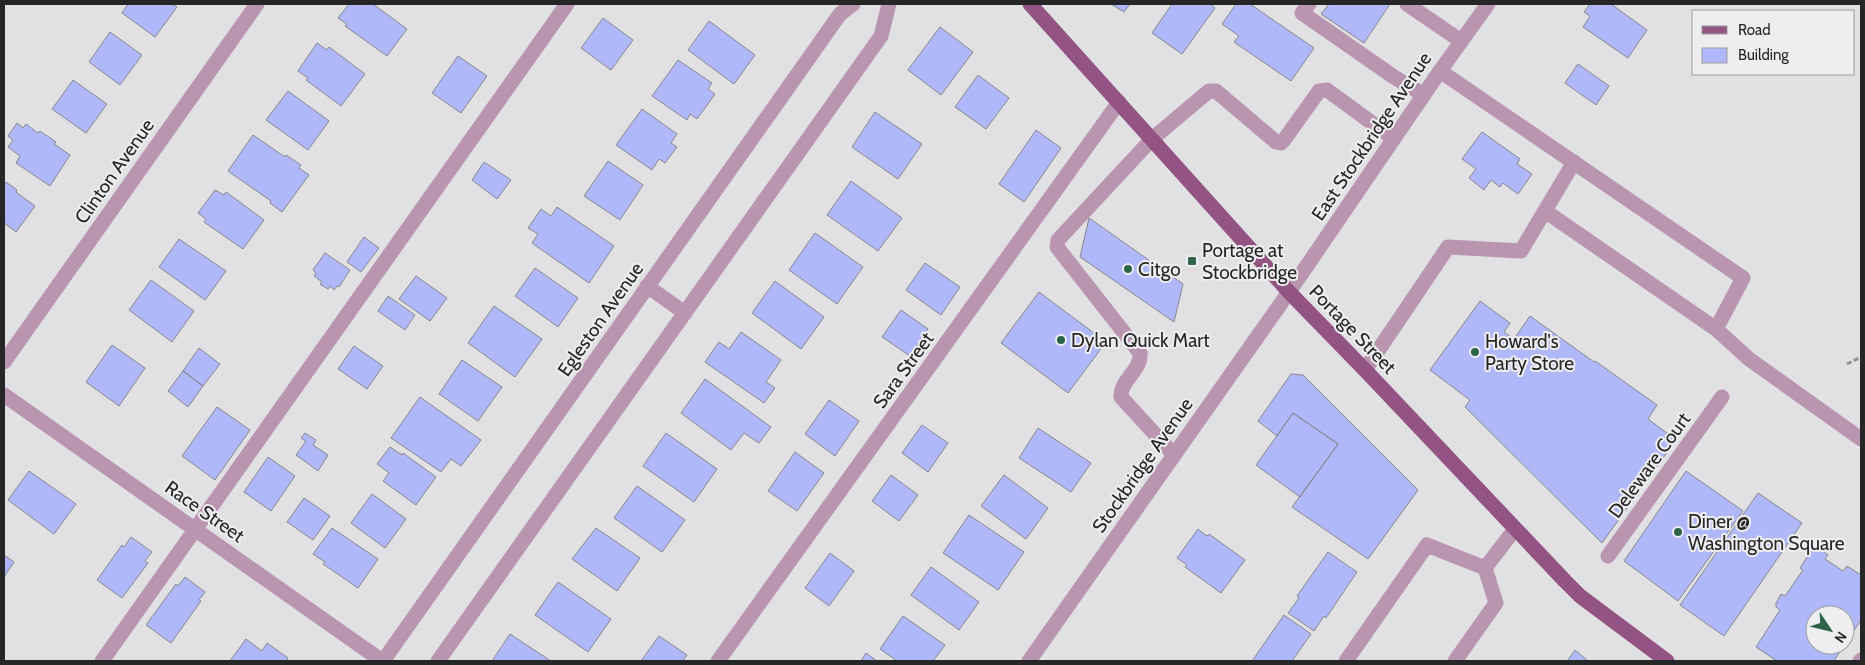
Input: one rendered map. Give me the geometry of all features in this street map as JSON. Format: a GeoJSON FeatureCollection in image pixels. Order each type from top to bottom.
{"type":"FeatureCollection","features":[{"type":"Feature","properties":{"kind":"main road","name":"Portage Street"},"geometry":{"type":"LineString","coordinates":[[1030,4],[1289,292],[1515,529],[1580,596],[1667,661]]}},
{"type":"Feature","properties":{"kind":"street","name":"Clinton Avenue"},"geometry":{"type":"LineString","coordinates":[[4,362],[257,4]]}},
{"type":"Feature","properties":{"kind":"street"},"geometry":{"type":"LineString","coordinates":[[102,661],[197,530],[567,4]]}},
{"type":"Feature","properties":{"kind":"street","name":"Egleston Avenue"},"geometry":{"type":"LineString","coordinates":[[382,661],[840,14],[853,4]]}},
{"type":"Feature","properties":{"kind":"street"},"geometry":{"type":"LineString","coordinates":[[438,661],[882,36],[889,4]]}},
{"type":"Feature","properties":{"kind":"street"},"geometry":{"type":"LineString","coordinates":[[1309,4],[1302,13],[1394,77],[1424,95]]}},
{"type":"Feature","properties":{"kind":"street"},"geometry":{"type":"LineString","coordinates":[[1407,4],[1461,41]]}},
{"type":"Feature","properties":{"kind":"street","name":"East Stockbridge Avenue"},"geometry":{"type":"LineString","coordinates":[[1289,292],[1488,4]]}},
{"type":"Feature","properties":{"kind":"street"},"geometry":{"type":"LineString","coordinates":[[1440,71],[1743,278],[1716,329]]}},
{"type":"Feature","properties":{"kind":"street"},"geometry":{"type":"LineString","coordinates":[[1174,455],[1121,397],[1122,390],[1140,362],[1140,352],[1056,247],[1058,240],[1152,139],[1212,90],[1216,91],[1276,142],[1281,143],[1319,91],[1323,89],[1394,139]]}},
{"type":"Feature","properties":{"kind":"street","name":"Sara Street"},"geometry":{"type":"LineString","coordinates":[[718,661],[1119,102]]}},
{"type":"Feature","properties":{"kind":"street"},"geometry":{"type":"LineString","coordinates":[[1365,370],[1448,247],[1521,251],[1574,162]]}},
{"type":"Feature","properties":{"kind":"street"},"geometry":{"type":"LineString","coordinates":[[1545,211],[1716,329],[1749,360],[1861,440]]}},
{"type":"Feature","properties":{"kind":"street"},"geometry":{"type":"LineString","coordinates":[[647,286],[685,313]]}},
{"type":"Feature","properties":{"kind":"street","name":"Stockbridge Avenue"},"geometry":{"type":"LineString","coordinates":[[1029,661],[1289,292]]}},
{"type":"Feature","properties":{"kind":"street","name":"Race Street"},"geometry":{"type":"LineString","coordinates":[[4,395],[382,661]]}},
{"type":"Feature","properties":{"kind":"street","name":"Deleware Court"},"geometry":{"type":"LineString","coordinates":[[1608,556],[1722,397]]}},
{"type":"Feature","properties":{"kind":"street"},"geometry":{"type":"LineString","coordinates":[[1485,568],[1515,529]]}},
{"type":"Feature","properties":{"kind":"street"},"geometry":{"type":"LineString","coordinates":[[1346,661],[1427,545],[1485,568]]}},
{"type":"Feature","properties":{"kind":"street"},"geometry":{"type":"LineString","coordinates":[[1455,661],[1496,604],[1485,568]]}},
{"type":"Feature","properties":{"kind":"path"},"geometry":{"type":"LineString","coordinates":[[1847,364],[1861,357]]}},
{"type":"Feature","properties":{"kind":"building"},"geometry":{"type":"Polygon","coordinates":[[[128,4],[172,4],[177,7],[155,37],[122,13],[128,4]]]}},
{"type":"Feature","properties":{"kind":"building"},"geometry":{"type":"Polygon","coordinates":[[[349,4],[373,4],[407,29],[387,56],[345,26],[347,24],[338,18],[349,4]]]}},
{"type":"Feature","properties":{"kind":"building"},"geometry":{"type":"Polygon","coordinates":[[[1111,4],[1130,4],[1124,12],[1111,4]]]}},
{"type":"Feature","properties":{"kind":"building"},"geometry":{"type":"Polygon","coordinates":[[[1172,4],[1210,4],[1215,8],[1182,54],[1152,33],[1172,4]]]}},
{"type":"Feature","properties":{"kind":"building"},"geometry":{"type":"Polygon","coordinates":[[[1236,4],[1250,4],[1314,48],[1291,81],[1234,42],[1239,36],[1222,24],[1236,4]]]}},
{"type":"Feature","properties":{"kind":"building"},"geometry":{"type":"Polygon","coordinates":[[[1329,4],[1390,4],[1364,43],[1321,14],[1329,4]]]}},
{"type":"Feature","properties":{"kind":"building"},"geometry":{"type":"Polygon","coordinates":[[[1590,4],[1611,4],[1647,30],[1628,58],[1583,27],[1590,16],[1584,12],[1590,4]]]}},
{"type":"Feature","properties":{"kind":"building"},"geometry":{"type":"Polygon","coordinates":[[[603,18],[633,40],[611,70],[581,48],[603,18]]]}},
{"type":"Feature","properties":{"kind":"building"},"geometry":{"type":"Polygon","coordinates":[[[709,21],[755,55],[734,84],[688,50],[709,21]]]}},
{"type":"Feature","properties":{"kind":"building"},"geometry":{"type":"Polygon","coordinates":[[[940,27],[973,52],[941,95],[908,70],[940,27]]]}},
{"type":"Feature","properties":{"kind":"building"},"geometry":{"type":"Polygon","coordinates":[[[110,32],[142,55],[120,85],[89,62],[110,32]]]}},
{"type":"Feature","properties":{"kind":"building"},"geometry":{"type":"Polygon","coordinates":[[[317,43],[327,50],[329,47],[365,74],[341,106],[306,80],[308,78],[298,71],[317,43]]]}},
{"type":"Feature","properties":{"kind":"building"},"geometry":{"type":"Polygon","coordinates":[[[458,56],[487,76],[461,113],[432,93],[458,56]]]}},
{"type":"Feature","properties":{"kind":"building"},"geometry":{"type":"Polygon","coordinates":[[[678,60],[712,83],[708,89],[715,94],[697,119],[690,114],[687,120],[652,96],[678,60]]]}},
{"type":"Feature","properties":{"kind":"building"},"geometry":{"type":"Polygon","coordinates":[[[1578,64],[1609,86],[1596,105],[1565,83],[1578,64]]]}},
{"type":"Feature","properties":{"kind":"building"},"geometry":{"type":"Polygon","coordinates":[[[978,75],[1009,98],[986,129],[955,107],[978,75]]]}},
{"type":"Feature","properties":{"kind":"building"},"geometry":{"type":"Polygon","coordinates":[[[73,80],[107,104],[86,133],[52,109],[73,80]]]}},
{"type":"Feature","properties":{"kind":"building"},"geometry":{"type":"Polygon","coordinates":[[[288,91],[329,121],[308,150],[266,120],[288,91]]]}},
{"type":"Feature","properties":{"kind":"building"},"geometry":{"type":"Polygon","coordinates":[[[642,109],[677,134],[671,143],[677,147],[665,163],[659,159],[652,170],[616,145],[642,109]]]}},
{"type":"Feature","properties":{"kind":"building"},"geometry":{"type":"Polygon","coordinates":[[[875,112],[922,144],[898,179],[852,147],[875,112]]]}},
{"type":"Feature","properties":{"kind":"building"},"geometry":{"type":"Polygon","coordinates":[[[17,123],[23,128],[26,124],[38,133],[40,131],[70,155],[50,186],[16,163],[20,156],[8,147],[13,140],[8,136],[17,123]]]}},
{"type":"Feature","properties":{"kind":"building"},"geometry":{"type":"Polygon","coordinates":[[[1036,130],[1061,148],[1024,202],[999,184],[1036,130]]]}},
{"type":"Feature","properties":{"kind":"building"},"geometry":{"type":"Polygon","coordinates":[[[1482,132],[1520,159],[1517,164],[1532,174],[1518,194],[1503,183],[1500,187],[1491,180],[1484,190],[1469,178],[1476,169],[1462,159],[1482,132]]]}},
{"type":"Feature","properties":{"kind":"building"},"geometry":{"type":"Polygon","coordinates":[[[253,135],[285,157],[286,155],[301,165],[299,168],[309,175],[282,212],[270,203],[271,201],[228,171],[253,135]]]}},
{"type":"Feature","properties":{"kind":"building"},"geometry":{"type":"Polygon","coordinates":[[[608,161],[643,185],[620,220],[584,196],[608,161]]]}},
{"type":"Feature","properties":{"kind":"building"},"geometry":{"type":"Polygon","coordinates":[[[484,162],[511,180],[497,199],[472,180],[484,162]]]}},
{"type":"Feature","properties":{"kind":"building"},"geometry":{"type":"Polygon","coordinates":[[[851,181],[902,218],[878,251],[827,215],[851,181]]]}},
{"type":"Feature","properties":{"kind":"building"},"geometry":{"type":"Polygon","coordinates":[[[6,182],[35,206],[16,232],[4,223],[4,184],[6,182]]]}},
{"type":"Feature","properties":{"kind":"building"},"geometry":{"type":"Polygon","coordinates":[[[215,190],[224,195],[226,192],[264,220],[243,249],[204,222],[206,219],[198,213],[215,190]]]}},
{"type":"Feature","properties":{"kind":"building"},"geometry":{"type":"Polygon","coordinates":[[[557,207],[614,246],[589,283],[532,243],[538,234],[528,228],[541,209],[551,216],[557,207]]]}},
{"type":"Feature","properties":{"kind":"building"},"geometry":{"type":"Polygon","coordinates":[[[1089,218],[1183,284],[1174,322],[1080,257],[1089,218]]]}},
{"type":"Feature","properties":{"kind":"building"},"geometry":{"type":"Polygon","coordinates":[[[815,233],[863,267],[837,304],[789,270],[815,233]]]}},
{"type":"Feature","properties":{"kind":"building"},"geometry":{"type":"Polygon","coordinates":[[[364,237],[379,248],[361,272],[347,262],[364,237]]]}},
{"type":"Feature","properties":{"kind":"building"},"geometry":{"type":"Polygon","coordinates":[[[179,239],[226,271],[205,300],[159,267],[179,239]]]}},
{"type":"Feature","properties":{"kind":"building"},"geometry":{"type":"Polygon","coordinates":[[[325,253],[350,270],[339,287],[337,286],[334,290],[330,286],[328,289],[320,284],[322,282],[314,276],[316,273],[313,270],[325,253]]]}},
{"type":"Feature","properties":{"kind":"building"},"geometry":{"type":"Polygon","coordinates":[[[925,263],[960,287],[941,315],[906,290],[925,263]]]}},
{"type":"Feature","properties":{"kind":"building"},"geometry":{"type":"Polygon","coordinates":[[[535,268],[578,298],[558,327],[515,296],[535,268]]]}},
{"type":"Feature","properties":{"kind":"building"},"geometry":{"type":"Polygon","coordinates":[[[416,276],[447,298],[430,321],[399,299],[416,276]]]}},
{"type":"Feature","properties":{"kind":"building"},"geometry":{"type":"Polygon","coordinates":[[[151,280],[194,311],[172,342],[129,310],[151,280]]]}},
{"type":"Feature","properties":{"kind":"building"},"geometry":{"type":"Polygon","coordinates":[[[775,281],[824,317],[801,349],[752,313],[775,281]]]}},
{"type":"Feature","properties":{"kind":"building"},"geometry":{"type":"Polygon","coordinates":[[[1039,292],[1106,342],[1068,393],[1001,343],[1039,292]]]}},
{"type":"Feature","properties":{"kind":"building"},"geometry":{"type":"Polygon","coordinates":[[[388,296],[415,315],[405,330],[378,311],[388,296]]]}},
{"type":"Feature","properties":{"kind":"building"},"geometry":{"type":"Polygon","coordinates":[[[1480,301],[1510,323],[1504,332],[1514,339],[1530,316],[1595,361],[1657,405],[1648,419],[1676,440],[1602,543],[1465,407],[1470,400],[1430,370],[1480,301]]]}},
{"type":"Feature","properties":{"kind":"building"},"geometry":{"type":"Polygon","coordinates":[[[494,306],[542,339],[515,377],[468,343],[494,306]]]}},
{"type":"Feature","properties":{"kind":"building"},"geometry":{"type":"Polygon","coordinates":[[[901,310],[928,329],[910,356],[882,337],[901,310]]]}},
{"type":"Feature","properties":{"kind":"building"},"geometry":{"type":"Polygon","coordinates":[[[741,332],[781,360],[766,382],[775,388],[764,403],[705,362],[719,342],[729,349],[741,332]]]}},
{"type":"Feature","properties":{"kind":"building"},"geometry":{"type":"Polygon","coordinates":[[[112,345],[145,368],[119,406],[86,382],[112,345]]]}},
{"type":"Feature","properties":{"kind":"building"},"geometry":{"type":"Polygon","coordinates":[[[354,346],[383,366],[367,389],[338,369],[354,346]]]}},
{"type":"Feature","properties":{"kind":"building"},"geometry":{"type":"Polygon","coordinates":[[[199,348],[220,364],[203,386],[183,371],[199,348]]]}},
{"type":"Feature","properties":{"kind":"building"},"geometry":{"type":"Polygon","coordinates":[[[462,360],[502,387],[478,421],[439,394],[462,360]]]}},
{"type":"Feature","properties":{"kind":"building"},"geometry":{"type":"Polygon","coordinates":[[[183,371],[203,386],[188,407],[168,391],[183,371]]]}},
{"type":"Feature","properties":{"kind":"building"},"geometry":{"type":"Polygon","coordinates":[[[1291,374],[1303,375],[1418,490],[1368,559],[1292,507],[1338,444],[1293,413],[1277,436],[1258,421],[1291,374]]]}},
{"type":"Feature","properties":{"kind":"building"},"geometry":{"type":"Polygon","coordinates":[[[705,379],[771,427],[759,443],[744,433],[731,450],[681,413],[705,379]]]}},
{"type":"Feature","properties":{"kind":"building"},"geometry":{"type":"Polygon","coordinates":[[[420,397],[481,440],[461,466],[451,459],[441,472],[391,438],[420,397]]]}},
{"type":"Feature","properties":{"kind":"building"},"geometry":{"type":"Polygon","coordinates":[[[829,400],[859,421],[835,456],[805,434],[829,400]]]}},
{"type":"Feature","properties":{"kind":"building"},"geometry":{"type":"Polygon","coordinates":[[[217,407],[250,430],[215,480],[182,456],[217,407]]]}},
{"type":"Feature","properties":{"kind":"building"},"geometry":{"type":"Polygon","coordinates":[[[1293,413],[1338,444],[1300,497],[1256,465],[1293,413]]]}},
{"type":"Feature","properties":{"kind":"building"},"geometry":{"type":"Polygon","coordinates":[[[922,425],[948,443],[928,472],[902,453],[922,425]]]}},
{"type":"Feature","properties":{"kind":"building"},"geometry":{"type":"Polygon","coordinates":[[[1038,428],[1091,463],[1071,492],[1019,458],[1038,428]]]}},
{"type":"Feature","properties":{"kind":"building"},"geometry":{"type":"Polygon","coordinates":[[[305,433],[316,440],[313,445],[328,455],[318,471],[296,455],[306,441],[301,438],[305,433]]]}},
{"type":"Feature","properties":{"kind":"building"},"geometry":{"type":"Polygon","coordinates":[[[666,433],[717,469],[694,502],[643,466],[666,433]]]}},
{"type":"Feature","properties":{"kind":"building"},"geometry":{"type":"Polygon","coordinates":[[[390,447],[402,455],[403,453],[436,477],[416,505],[383,481],[389,473],[377,464],[390,447]]]}},
{"type":"Feature","properties":{"kind":"building"},"geometry":{"type":"Polygon","coordinates":[[[795,452],[824,473],[797,511],[768,491],[795,452]]]}},
{"type":"Feature","properties":{"kind":"building"},"geometry":{"type":"Polygon","coordinates":[[[268,457],[295,476],[271,511],[244,492],[268,457]]]}},
{"type":"Feature","properties":{"kind":"building"},"geometry":{"type":"Polygon","coordinates":[[[29,471],[76,504],[54,534],[8,500],[29,471]]]}},
{"type":"Feature","properties":{"kind":"building"},"geometry":{"type":"Polygon","coordinates":[[[1686,471],[1743,511],[1678,601],[1624,561],[1686,471]]]}},
{"type":"Feature","properties":{"kind":"building"},"geometry":{"type":"Polygon","coordinates":[[[891,475],[918,495],[899,521],[872,501],[891,475]]]}},
{"type":"Feature","properties":{"kind":"building"},"geometry":{"type":"Polygon","coordinates":[[[1004,475],[1048,508],[1026,539],[981,506],[1004,475]]]}},
{"type":"Feature","properties":{"kind":"building"},"geometry":{"type":"Polygon","coordinates":[[[637,486],[685,520],[662,552],[614,518],[637,486]]]}},
{"type":"Feature","properties":{"kind":"building"},"geometry":{"type":"Polygon","coordinates":[[[1758,493],[1802,523],[1724,636],[1680,605],[1758,493]]]}},
{"type":"Feature","properties":{"kind":"building"},"geometry":{"type":"Polygon","coordinates":[[[372,494],[406,519],[385,548],[351,523],[372,494]]]}},
{"type":"Feature","properties":{"kind":"building"},"geometry":{"type":"Polygon","coordinates":[[[304,498],[330,516],[313,540],[287,522],[304,498]]]}},
{"type":"Feature","properties":{"kind":"building"},"geometry":{"type":"Polygon","coordinates":[[[969,515],[1024,552],[998,590],[943,553],[969,515]]]}},
{"type":"Feature","properties":{"kind":"building"},"geometry":{"type":"Polygon","coordinates":[[[332,528],[378,559],[358,588],[323,564],[325,562],[313,554],[332,528]]]}},
{"type":"Feature","properties":{"kind":"building"},"geometry":{"type":"Polygon","coordinates":[[[596,528],[640,558],[617,591],[572,559],[596,528]]]}},
{"type":"Feature","properties":{"kind":"building"},"geometry":{"type":"Polygon","coordinates":[[[1198,529],[1207,536],[1209,534],[1245,560],[1221,593],[1185,567],[1187,565],[1177,558],[1198,529]]]}},
{"type":"Feature","properties":{"kind":"building"},"geometry":{"type":"Polygon","coordinates":[[[131,537],[152,552],[145,561],[148,563],[122,598],[97,580],[122,545],[124,547],[131,537]]]}},
{"type":"Feature","properties":{"kind":"building"},"geometry":{"type":"Polygon","coordinates":[[[1814,546],[1828,555],[1825,559],[1843,571],[1847,566],[1861,575],[1861,620],[1855,629],[1855,605],[1805,605],[1805,655],[1838,655],[1834,661],[1777,661],[1756,647],[1780,610],[1776,607],[1776,603],[1781,594],[1785,596],[1803,570],[1800,568],[1814,546]]]}},
{"type":"Feature","properties":{"kind":"building"},"geometry":{"type":"Polygon","coordinates":[[[1328,552],[1357,572],[1326,618],[1324,616],[1314,631],[1288,613],[1299,598],[1297,596],[1328,552]]]}},
{"type":"Feature","properties":{"kind":"building"},"geometry":{"type":"Polygon","coordinates":[[[830,553],[854,571],[829,606],[805,588],[830,553]]]}},
{"type":"Feature","properties":{"kind":"building"},"geometry":{"type":"Polygon","coordinates":[[[4,555],[14,562],[4,577],[4,555]]]}},
{"type":"Feature","properties":{"kind":"building"},"geometry":{"type":"Polygon","coordinates":[[[931,567],[979,602],[959,630],[911,595],[931,567]]]}},
{"type":"Feature","properties":{"kind":"building"},"geometry":{"type":"Polygon","coordinates":[[[185,577],[205,592],[199,600],[201,601],[171,643],[146,625],[176,584],[178,586],[185,577]]]}},
{"type":"Feature","properties":{"kind":"building"},"geometry":{"type":"Polygon","coordinates":[[[558,582],[611,619],[588,652],[535,615],[558,582]]]}},
{"type":"Feature","properties":{"kind":"building"},"geometry":{"type":"Polygon","coordinates":[[[1284,615],[1311,634],[1292,661],[1252,661],[1284,615]]]}},
{"type":"Feature","properties":{"kind":"building"},"geometry":{"type":"Polygon","coordinates":[[[903,616],[945,645],[933,661],[897,661],[880,649],[903,616]]]}},
{"type":"Feature","properties":{"kind":"building"},"geometry":{"type":"Polygon","coordinates":[[[510,634],[551,661],[492,661],[510,634]]]}},
{"type":"Feature","properties":{"kind":"building"},"geometry":{"type":"Polygon","coordinates":[[[659,636],[687,655],[683,661],[641,661],[659,636]]]}},
{"type":"Feature","properties":{"kind":"building"},"geometry":{"type":"Polygon","coordinates":[[[246,639],[262,651],[267,643],[288,658],[286,661],[230,661],[246,639]]]}},
{"type":"Feature","properties":{"kind":"building"},"geometry":{"type":"Polygon","coordinates":[[[1575,650],[1588,661],[1567,661],[1575,650]]]}},
{"type":"Feature","properties":{"kind":"building"},"geometry":{"type":"Polygon","coordinates":[[[866,653],[877,661],[861,661],[866,653]]]}},
{"type":"Feature","properties":{"kind":"place","name":"Portage at Stockbridge"},"geometry":{"type":"Point","coordinates":[1192,261]}},
{"type":"Feature","properties":{"kind":"place","name":"Citgo"},"geometry":{"type":"Point","coordinates":[1128,269]}},
{"type":"Feature","properties":{"kind":"place","name":"Dylan Quick Mart"},"geometry":{"type":"Point","coordinates":[1061,340]}},
{"type":"Feature","properties":{"kind":"place","name":"Howard's Party Store"},"geometry":{"type":"Point","coordinates":[1475,352]}},
{"type":"Feature","properties":{"kind":"place","name":"Diner @ Washington Square"},"geometry":{"type":"Point","coordinates":[1678,532]}}]}
